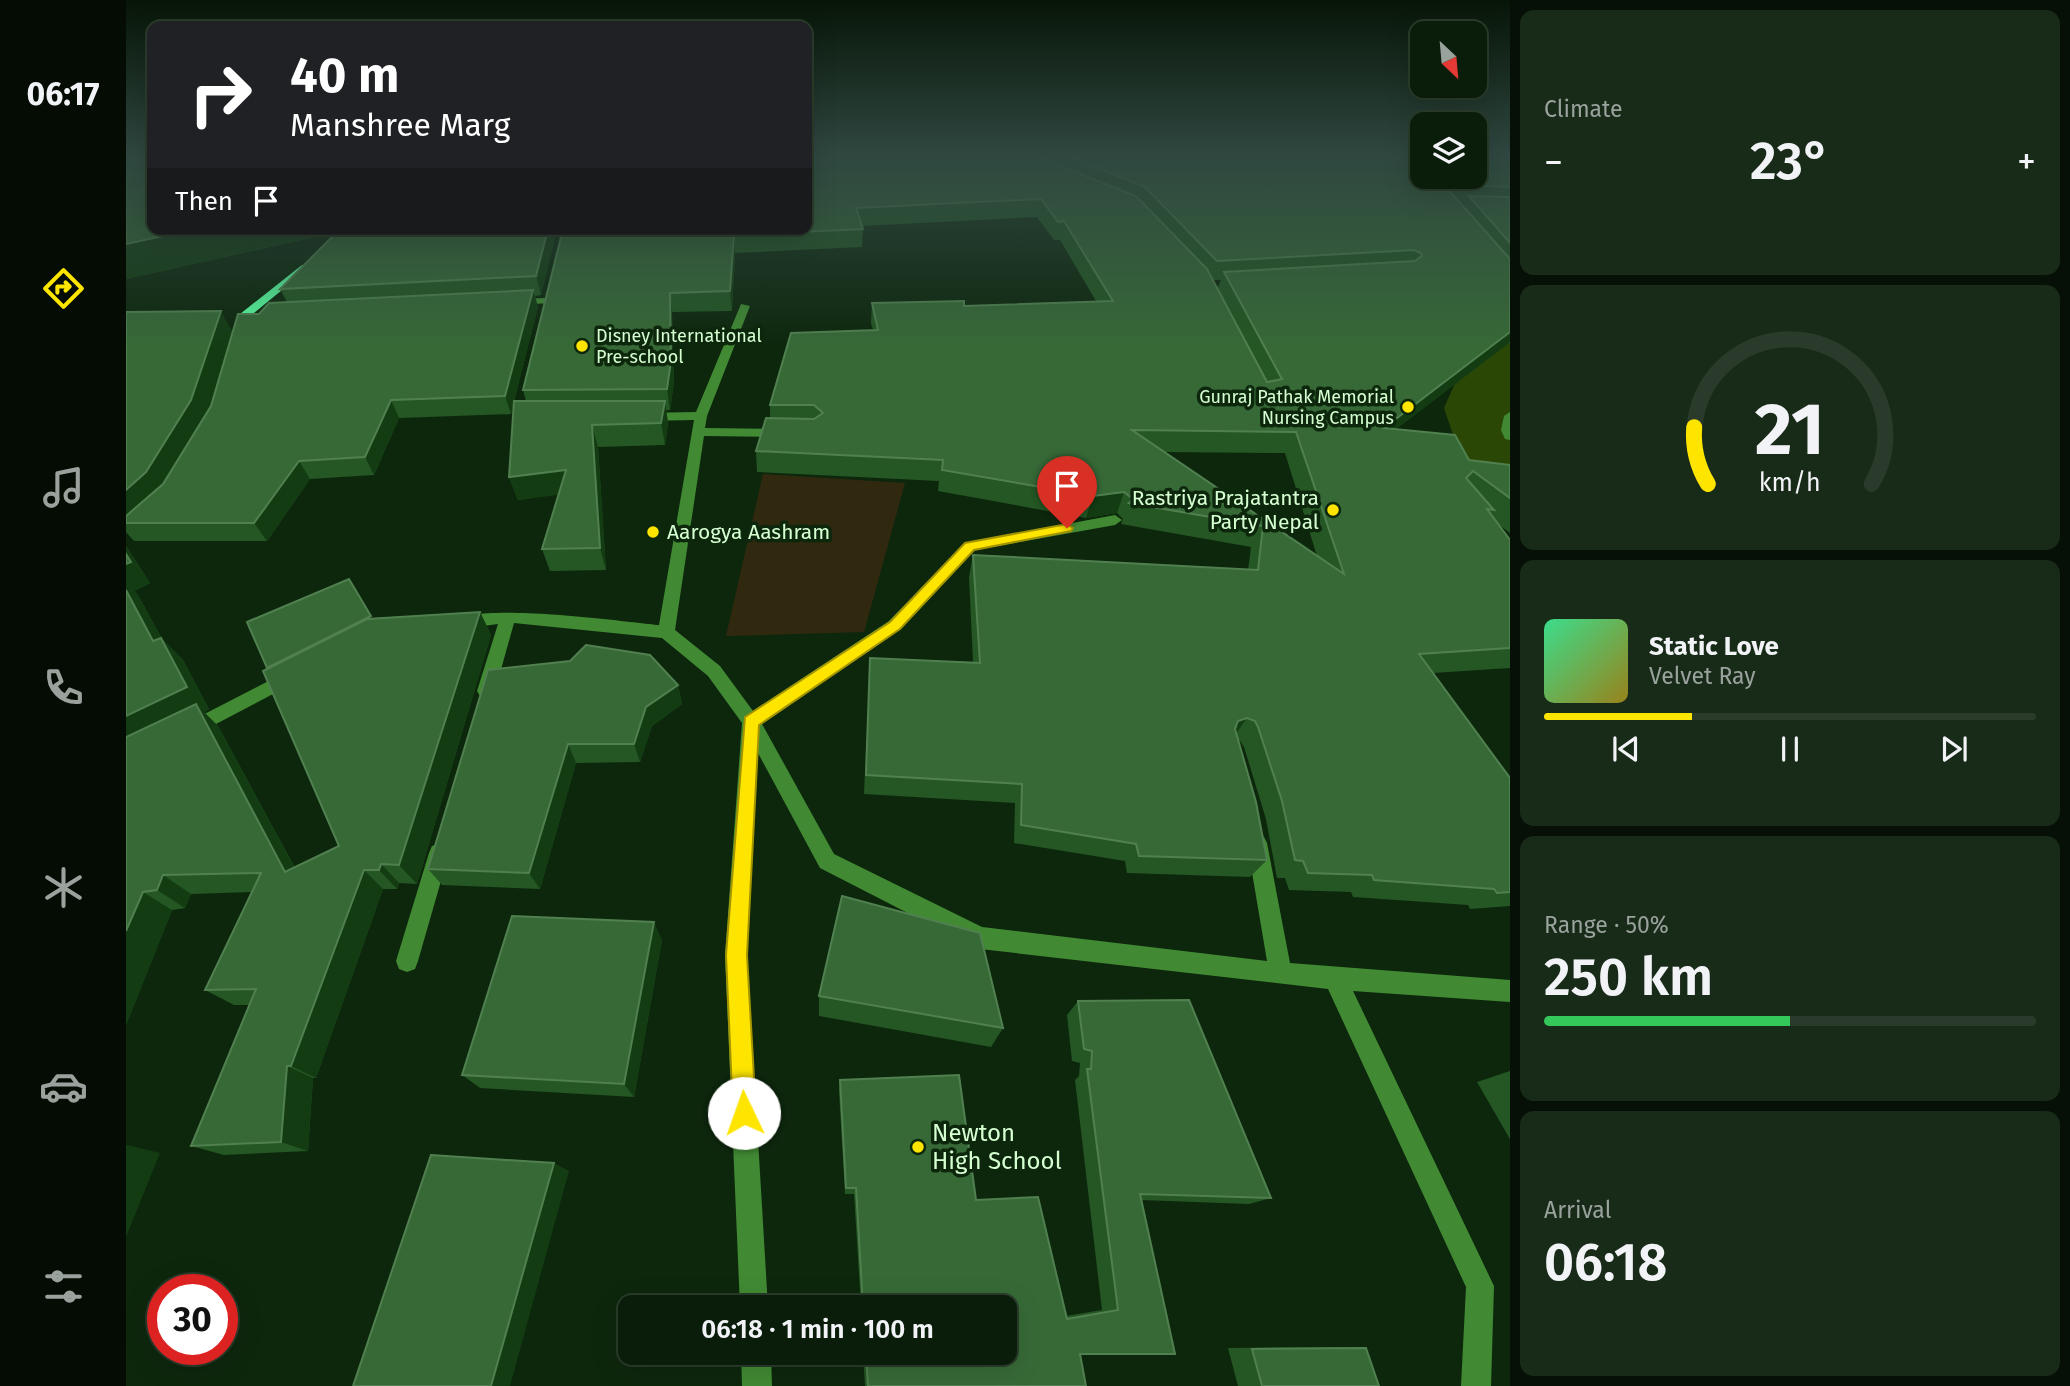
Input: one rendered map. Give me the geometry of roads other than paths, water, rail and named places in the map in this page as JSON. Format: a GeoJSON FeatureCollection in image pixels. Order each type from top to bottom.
{"type":"FeatureCollection","features":[{"type":"Feature","properties":{"kind":"main road"},"geometry":{"type":"LineString","coordinates":[[234,351],[244,316],[320,255]]}},
{"type":"Feature","properties":{"kind":"street"},"geometry":{"type":"LineString","coordinates":[[507,303],[548,301]]}},
{"type":"Feature","properties":{"kind":"street"},"geometry":{"type":"LineString","coordinates":[[666,632],[701,416],[745,306]]}},
{"type":"Feature","properties":{"kind":"street"},"geometry":{"type":"LineString","coordinates":[[244,316],[271,314]]}},
{"type":"Feature","properties":{"kind":"street"},"geometry":{"type":"LineString","coordinates":[[636,416],[701,416]]}},
{"type":"Feature","properties":{"kind":"street"},"geometry":{"type":"LineString","coordinates":[[1510,416],[1507,430],[1510,436]]}},
{"type":"Feature","properties":{"kind":"street"},"geometry":{"type":"LineString","coordinates":[[699,432],[801,433]]}},
{"type":"Feature","properties":{"kind":"street"},"geometry":{"type":"LineString","coordinates":[[751,722],[895,625],[970,546],[1115,520]]}},
{"type":"Feature","properties":{"kind":"street"},"geometry":{"type":"LineString","coordinates":[[481,710],[508,617]]}},
{"type":"Feature","properties":{"kind":"street"},"geometry":{"type":"LineString","coordinates":[[443,625],[508,617],[666,632],[714,671],[751,722],[827,861],[980,938],[1281,974],[1510,991]]}},
{"type":"Feature","properties":{"kind":"street"},"geometry":{"type":"LineString","coordinates":[[173,738],[305,670]]}},
{"type":"Feature","properties":{"kind":"street"},"geometry":{"type":"LineString","coordinates":[[751,722],[736,955],[753,1295]]}},
{"type":"Feature","properties":{"kind":"street"},"geometry":{"type":"LineString","coordinates":[[1252,820],[1281,974]]}},
{"type":"Feature","properties":{"kind":"street"},"geometry":{"type":"LineString","coordinates":[[407,961],[446,829]]}},
{"type":"Feature","properties":{"kind":"street"},"geometry":{"type":"LineString","coordinates":[[1334,977],[1480,1286],[1476,1386]]}},
{"type":"Feature","properties":{"kind":"street"},"geometry":{"type":"LineString","coordinates":[[756,1365],[757,1386]]}},
{"type":"Feature","properties":{"kind":"waterway"},"geometry":{"type":"LineString","coordinates":[[1510,352],[1491,374],[1477,408],[1510,494]]}},
{"type":"Feature","properties":{"kind":"place","name":"Disney International Pre-school"},"geometry":{"type":"Point","coordinates":[582,346]}},
{"type":"Feature","properties":{"kind":"place","name":"Gunraj Pathak Memorial Nursing Campus"},"geometry":{"type":"Point","coordinates":[1408,407]}},
{"type":"Feature","properties":{"kind":"place","name":"Rastriya Prajatantra Party Nepal"},"geometry":{"type":"Point","coordinates":[1333,510]}},
{"type":"Feature","properties":{"kind":"place","name":"Aarogya Aashram"},"geometry":{"type":"Point","coordinates":[653,532]}},
{"type":"Feature","properties":{"kind":"place","name":"Newton High School"},"geometry":{"type":"Point","coordinates":[918,1147]}}]}
